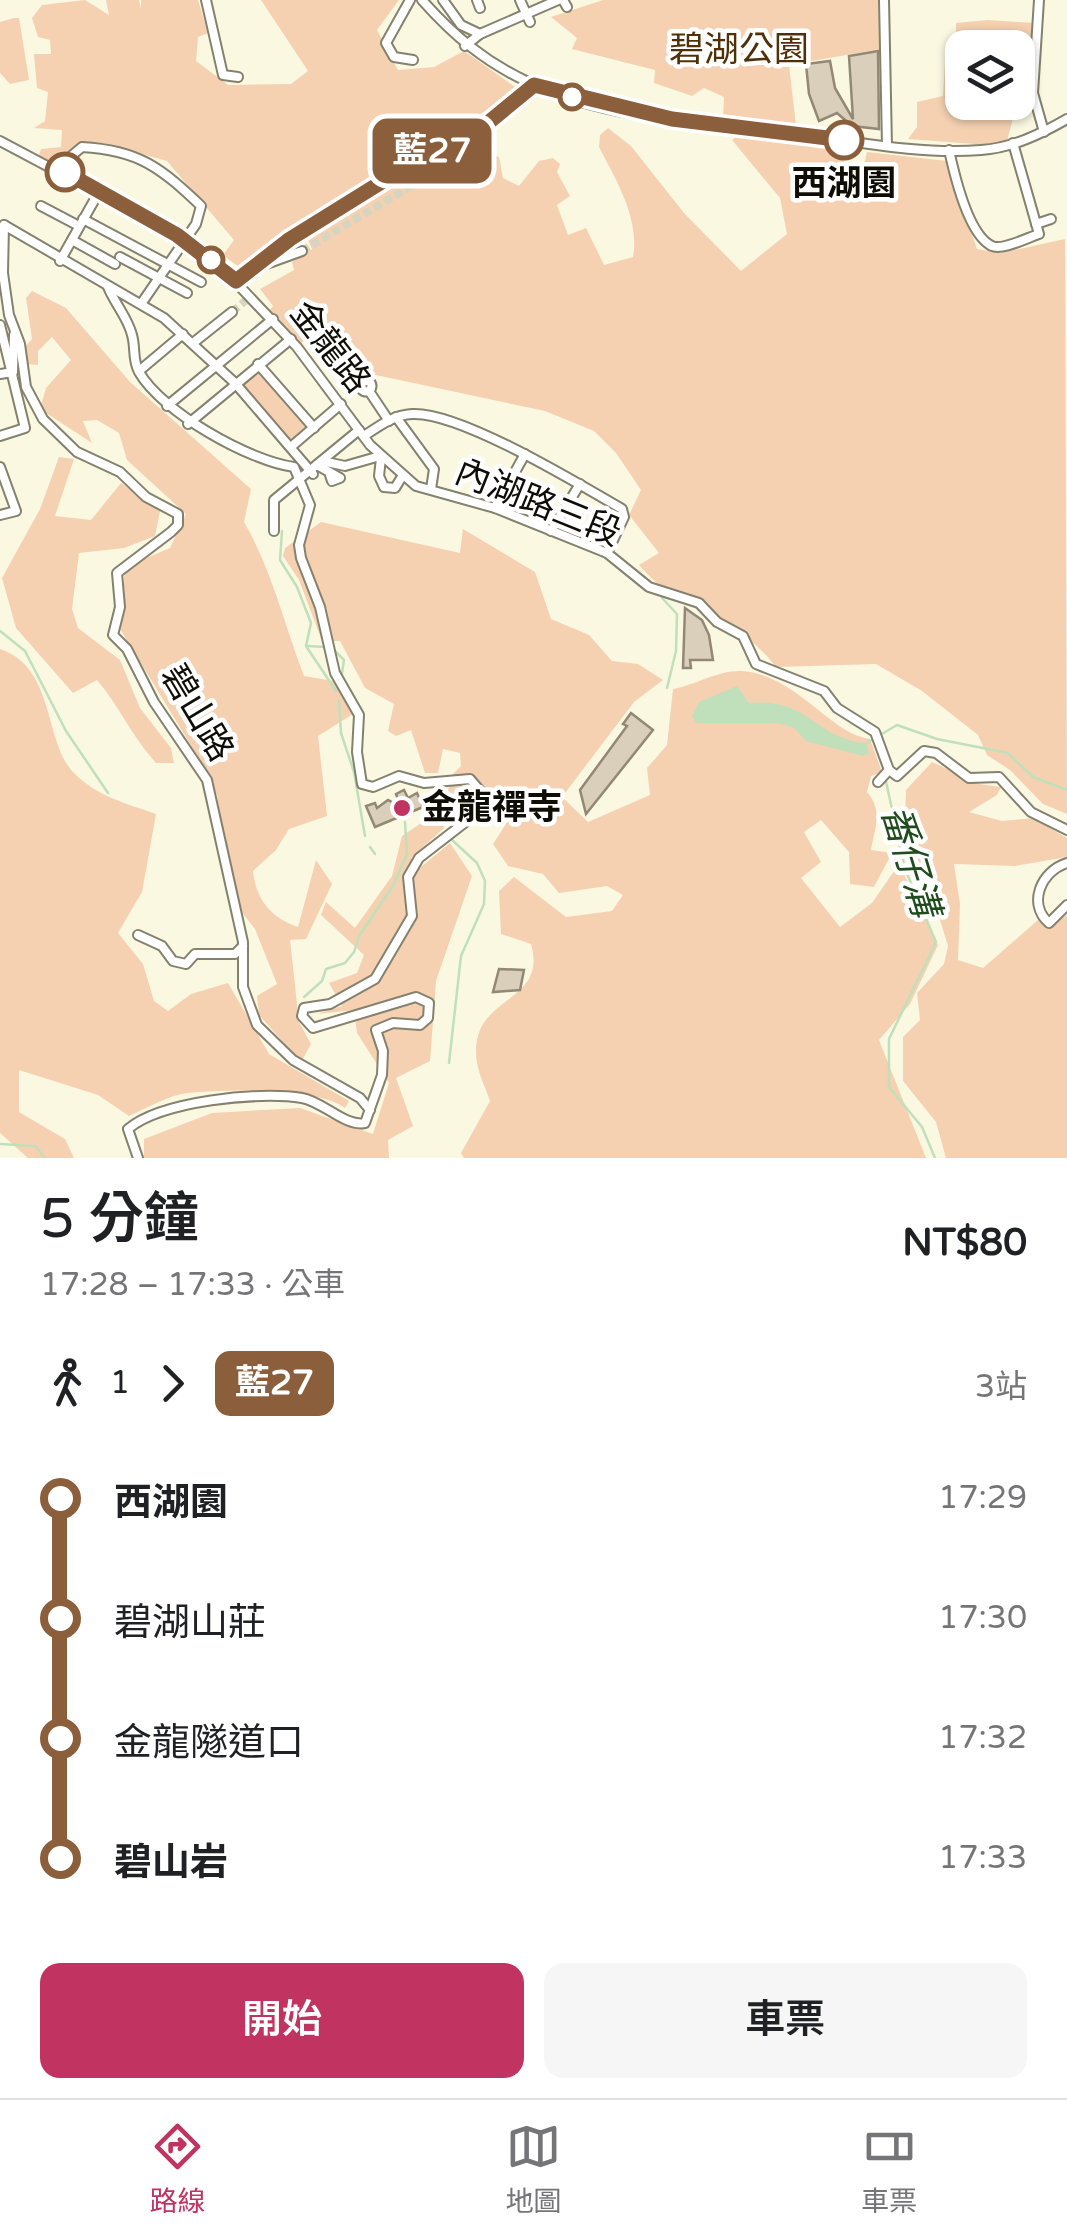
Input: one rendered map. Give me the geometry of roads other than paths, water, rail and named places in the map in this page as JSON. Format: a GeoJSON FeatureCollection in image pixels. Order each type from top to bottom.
{"type":"FeatureCollection","features":[{"type":"Feature","properties":{"kind":"street"},"geometry":{"type":"LineString","coordinates":[[206,0],[223,75],[238,77]]}},
{"type":"Feature","properties":{"kind":"street"},"geometry":{"type":"LineString","coordinates":[[410,0],[386,43],[394,57],[412,60]]}},
{"type":"Feature","properties":{"kind":"street"},"geometry":{"type":"LineString","coordinates":[[422,0],[465,46],[534,85],[620,109],[718,125],[949,150],[983,150],[1013,143],[1067,119]]}},
{"type":"Feature","properties":{"kind":"street"},"geometry":{"type":"LineString","coordinates":[[442,0],[461,25],[480,34]]}},
{"type":"Feature","properties":{"kind":"street"},"geometry":{"type":"LineString","coordinates":[[520,0],[528,17]]}},
{"type":"Feature","properties":{"kind":"street"},"geometry":{"type":"LineString","coordinates":[[884,0],[887,146]]}},
{"type":"Feature","properties":{"kind":"street"},"geometry":{"type":"LineString","coordinates":[[1039,0],[1033,94],[1044,132]]}},
{"type":"Feature","properties":{"kind":"street"},"geometry":{"type":"LineString","coordinates":[[465,46],[480,34],[563,2]]}},
{"type":"Feature","properties":{"kind":"street"},"geometry":{"type":"LineString","coordinates":[[472,136],[434,150],[446,164],[472,136],[534,85]]}},
{"type":"Feature","properties":{"kind":"street","name":"金龍路"},"geometry":{"type":"LineString","coordinates":[[0,141],[100,190],[183,238],[236,281],[291,339],[380,456],[402,475]]}},
{"type":"Feature","properties":{"kind":"street"},"geometry":{"type":"LineString","coordinates":[[949,150],[963,208],[992,246],[1040,234],[1013,143]]}},
{"type":"Feature","properties":{"kind":"street"},"geometry":{"type":"LineString","coordinates":[[57,168],[82,147],[135,155],[162,168],[201,206],[202,214],[165,263],[141,304]]}},
{"type":"Feature","properties":{"kind":"street"},"geometry":{"type":"LineString","coordinates":[[60,261],[100,190]]}},
{"type":"Feature","properties":{"kind":"street"},"geometry":{"type":"LineString","coordinates":[[42,206],[201,282]]}},
{"type":"Feature","properties":{"kind":"street"},"geometry":{"type":"LineString","coordinates":[[1036,224],[1051,219]]}},
{"type":"Feature","properties":{"kind":"street"},"geometry":{"type":"LineString","coordinates":[[2,224],[60,261],[141,304],[183,334],[235,383],[292,446],[298,464]]}},
{"type":"Feature","properties":{"kind":"street","name":"碧山路"},"geometry":{"type":"LineString","coordinates":[[2,224],[4,289],[25,364],[26,387],[43,419],[77,452],[120,472],[146,496],[178,514],[178,525],[171,532],[117,573],[120,607],[113,635],[128,648],[154,702],[207,780],[243,946],[244,987],[257,1025],[275,1047],[317,1076],[360,1098],[370,1110]]}},
{"type":"Feature","properties":{"kind":"street"},"geometry":{"type":"LineString","coordinates":[[236,281],[292,238],[300,251],[286,261],[254,269]]}},
{"type":"Feature","properties":{"kind":"street"},"geometry":{"type":"LineString","coordinates":[[72,240],[187,293]]}},
{"type":"Feature","properties":{"kind":"street"},"geometry":{"type":"LineString","coordinates":[[280,246],[286,248],[286,261]]}},
{"type":"Feature","properties":{"kind":"street"},"geometry":{"type":"LineString","coordinates":[[108,287],[132,332],[139,371],[167,406],[266,463],[298,464],[340,477]]}},
{"type":"Feature","properties":{"kind":"street"},"geometry":{"type":"LineString","coordinates":[[193,344],[232,312]]}},
{"type":"Feature","properties":{"kind":"street"},"geometry":{"type":"LineString","coordinates":[[167,406],[214,363],[273,319]]}},
{"type":"Feature","properties":{"kind":"street"},"geometry":{"type":"LineString","coordinates":[[0,436],[25,428],[5,374],[1,331]]}},
{"type":"Feature","properties":{"kind":"street"},"geometry":{"type":"LineString","coordinates":[[5,374],[15,366],[14,331]]}},
{"type":"Feature","properties":{"kind":"street"},"geometry":{"type":"LineString","coordinates":[[139,371],[183,334]]}},
{"type":"Feature","properties":{"kind":"street"},"geometry":{"type":"LineString","coordinates":[[191,422],[291,339]]}},
{"type":"Feature","properties":{"kind":"street"},"geometry":{"type":"LineString","coordinates":[[258,364],[314,428]]}},
{"type":"Feature","properties":{"kind":"street"},"geometry":{"type":"LineString","coordinates":[[354,364],[366,381],[361,388],[434,470],[431,490]]}},
{"type":"Feature","properties":{"kind":"street"},"geometry":{"type":"LineString","coordinates":[[364,406],[372,396]]}},
{"type":"Feature","properties":{"kind":"street"},"geometry":{"type":"LineString","coordinates":[[292,446],[341,404]]}},
{"type":"Feature","properties":{"kind":"street"},"geometry":{"type":"LineString","coordinates":[[274,531],[274,500],[361,433],[392,419],[430,416],[525,454],[622,509],[624,517],[607,553]]}},
{"type":"Feature","properties":{"kind":"street"},"geometry":{"type":"LineString","coordinates":[[500,444],[504,430]]}},
{"type":"Feature","properties":{"kind":"street"},"geometry":{"type":"LineString","coordinates":[[495,508],[525,454]]}},
{"type":"Feature","properties":{"kind":"street"},"geometry":{"type":"LineString","coordinates":[[313,470],[380,456],[384,463],[380,483]]}},
{"type":"Feature","properties":{"kind":"street"},"geometry":{"type":"LineString","coordinates":[[0,467],[16,510],[0,516]]}},
{"type":"Feature","properties":{"kind":"street"},"geometry":{"type":"LineString","coordinates":[[138,1158],[128,1128],[194,1100],[302,1098],[334,1109],[359,1125],[366,1123],[382,1076],[382,1051],[376,1030],[393,1023],[420,1025],[428,1018],[429,1004],[416,997],[313,1028],[302,1016],[304,1008],[339,1000],[375,979],[412,916],[408,877],[419,858],[468,820],[482,793],[470,779],[424,783],[399,776],[373,787],[362,784],[357,752],[359,714],[335,673],[320,607],[301,558],[299,545],[310,505],[313,470]]}},
{"type":"Feature","properties":{"kind":"street"},"geometry":{"type":"LineString","coordinates":[[370,484],[396,488],[402,475]]}},
{"type":"Feature","properties":{"kind":"street","name":"內湖路三段"},"geometry":{"type":"LineString","coordinates":[[402,475],[431,490],[495,508],[607,553],[649,587],[699,603],[716,622],[743,636],[756,664],[817,686],[837,708],[877,737],[889,770]]}},
{"type":"Feature","properties":{"kind":"street"},"geometry":{"type":"LineString","coordinates":[[552,531],[580,484]]}},
{"type":"Feature","properties":{"kind":"street"},"geometry":{"type":"LineString","coordinates":[[878,782],[889,770],[904,774],[924,752],[933,751],[964,776],[999,776],[1031,812],[1067,830]]}},
{"type":"Feature","properties":{"kind":"street"},"geometry":{"type":"LineString","coordinates":[[1067,864],[1046,876],[1038,896],[1042,916],[1049,923],[1067,905]]}},
{"type":"Feature","properties":{"kind":"street"},"geometry":{"type":"LineString","coordinates":[[138,935],[162,946],[173,961],[186,964],[196,954],[235,954],[243,946]]}},
{"type":"Feature","properties":{"kind":"waterway"},"geometry":{"type":"LineString","coordinates":[[282,531],[280,560],[297,587],[311,623],[306,646],[336,691]]}},
{"type":"Feature","properties":{"kind":"waterway","name":"番仔溝"},"geometry":{"type":"LineString","coordinates":[[662,598],[677,614],[676,651],[667,688]]}},
{"type":"Feature","properties":{"kind":"waterway"},"geometry":{"type":"LineString","coordinates":[[0,631],[25,651],[66,731],[108,793]]}},
{"type":"Feature","properties":{"kind":"waterway"},"geometry":{"type":"LineString","coordinates":[[308,646],[325,647]]}},
{"type":"Feature","properties":{"kind":"waterway"},"geometry":{"type":"LineString","coordinates":[[332,648],[344,660],[341,680]]}},
{"type":"Feature","properties":{"kind":"waterway"},"geometry":{"type":"LineString","coordinates":[[339,701],[341,733],[354,772],[365,836]]}},
{"type":"Feature","properties":{"kind":"waterway","name":"番仔溝"},"geometry":{"type":"LineString","coordinates":[[865,744],[897,725],[937,739],[1008,753],[1033,777],[1067,790]]}},
{"type":"Feature","properties":{"kind":"waterway","name":"番仔溝"},"geometry":{"type":"LineString","coordinates":[[885,777],[905,869],[936,942],[889,1039],[889,1087],[922,1127],[935,1158]]}},
{"type":"Feature","properties":{"kind":"waterway"},"geometry":{"type":"LineString","coordinates":[[304,997],[322,981],[326,969],[345,963],[354,952],[359,936],[393,886],[407,854],[405,822]]}},
{"type":"Feature","properties":{"kind":"waterway"},"geometry":{"type":"LineString","coordinates":[[449,1063],[461,956],[484,904],[485,881],[477,863],[451,839]]}},
{"type":"Feature","properties":{"kind":"waterway"},"geometry":{"type":"LineString","coordinates":[[370,847],[375,854]]}},
{"type":"Feature","properties":{"kind":"waterway"},"geometry":{"type":"LineString","coordinates":[[0,1144],[35,1146],[45,1158]]}},
{"type":"Feature","properties":{"kind":"tunnel"},"geometry":{"type":"LineString","coordinates":[[294,237],[430,152]]}},
{"type":"Feature","properties":{"kind":"tunnel"},"geometry":{"type":"LineString","coordinates":[[302,251],[443,167]]}},
{"type":"Feature","properties":{"kind":"tunnel"},"geometry":{"type":"LineString","coordinates":[[232,312],[251,296]]}},
{"type":"Feature","properties":{"kind":"place","name":"西湖園"},"geometry":{"type":"Point","coordinates":[844,140]}},
{"type":"Feature","properties":{"kind":"place","name":"金龍禪寺"},"geometry":{"type":"Point","coordinates":[402,808]}},
{"type":"Feature","properties":{"kind":"park label","name":"碧湖公園"},"geometry":{"type":"Point","coordinates":[739,50]}}]}
